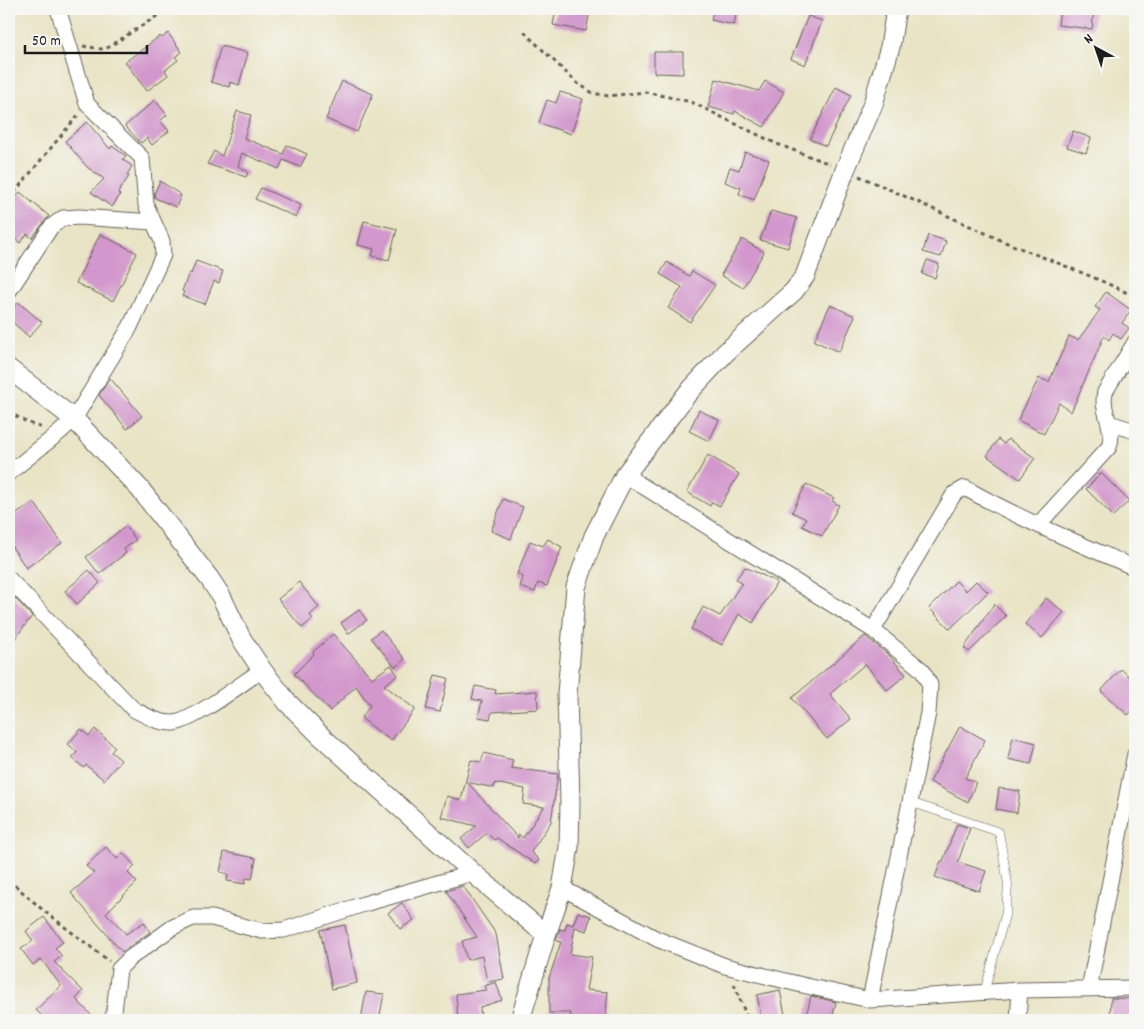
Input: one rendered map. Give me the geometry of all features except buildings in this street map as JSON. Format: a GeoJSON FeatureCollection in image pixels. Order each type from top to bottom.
{"type":"FeatureCollection","features":[{"type":"Feature","properties":{"kind":"street"},"geometry":{"type":"LineString","coordinates":[[9,473],[74,419],[130,327],[162,255],[162,241],[146,205],[142,158],[88,104],[58,9]]}},
{"type":"Feature","properties":{"kind":"street"},"geometry":{"type":"LineString","coordinates":[[520,1020],[562,888],[568,847],[570,802],[567,694],[576,587],[594,536],[625,475],[687,394],[725,353],[794,291],[805,276],[845,170],[873,104],[890,47],[896,9]]}},
{"type":"Feature","properties":{"kind":"street"},"geometry":{"type":"LineString","coordinates":[[9,291],[52,227],[64,218],[79,217],[153,222]]}},
{"type":"Feature","properties":{"kind":"street"},"geometry":{"type":"LineString","coordinates":[[1038,525],[1108,447],[1112,434],[1103,400],[1105,392],[1135,342]]}},
{"type":"Feature","properties":{"kind":"street"},"geometry":{"type":"LineString","coordinates":[[9,368],[74,419],[140,489],[209,578],[221,596],[241,638],[262,670],[288,703],[321,736],[473,873],[546,935]]}},
{"type":"Feature","properties":{"kind":"street"},"geometry":{"type":"LineString","coordinates":[[1109,424],[1135,431]]}},
{"type":"Feature","properties":{"kind":"street"},"geometry":{"type":"LineString","coordinates":[[625,475],[873,630],[922,670],[930,685],[928,713],[870,1000]]}},
{"type":"Feature","properties":{"kind":"street"},"geometry":{"type":"LineString","coordinates":[[873,630],[954,494],[964,488],[992,504],[1135,568]]}},
{"type":"Feature","properties":{"kind":"street"},"geometry":{"type":"LineString","coordinates":[[9,579],[134,709],[159,722],[176,723],[195,715],[262,670]]}},
{"type":"Feature","properties":{"kind":"street"},"geometry":{"type":"LineString","coordinates":[[1089,990],[1135,754]]}},
{"type":"Feature","properties":{"kind":"street"},"geometry":{"type":"LineString","coordinates":[[113,1020],[120,969],[130,958],[173,928],[193,918],[212,918],[262,932],[284,930],[364,904],[473,873]]}},
{"type":"Feature","properties":{"kind":"street"},"geometry":{"type":"LineString","coordinates":[[562,888],[657,939],[725,966],[870,1000],[1020,990],[1135,988]]}},
{"type":"Feature","properties":{"kind":"street"},"geometry":{"type":"LineString","coordinates":[[1018,1020],[1020,990]]}},
{"type":"Feature","properties":{"kind":"lane"},"geometry":{"type":"LineString","coordinates":[[910,802],[999,832],[1008,884],[1006,912],[984,993]]}},
{"type":"Feature","properties":{"kind":"path"},"geometry":{"type":"LineString","coordinates":[[68,43],[101,49],[107,48],[168,9]]}},
{"type":"Feature","properties":{"kind":"path"},"geometry":{"type":"LineString","coordinates":[[524,32],[576,83],[593,93],[608,96],[646,92],[691,102],[777,144],[845,170],[1006,242],[1113,285],[1135,297]]}},
{"type":"Feature","properties":{"kind":"path"},"geometry":{"type":"LineString","coordinates":[[9,199],[88,104]]}},
{"type":"Feature","properties":{"kind":"path"},"geometry":{"type":"LineString","coordinates":[[9,411],[33,425],[60,432]]}},
{"type":"Feature","properties":{"kind":"path"},"geometry":{"type":"LineString","coordinates":[[9,880],[44,911],[120,969]]}},
{"type":"Feature","properties":{"kind":"path"},"geometry":{"type":"LineString","coordinates":[[725,966],[748,1020]]}}]}
